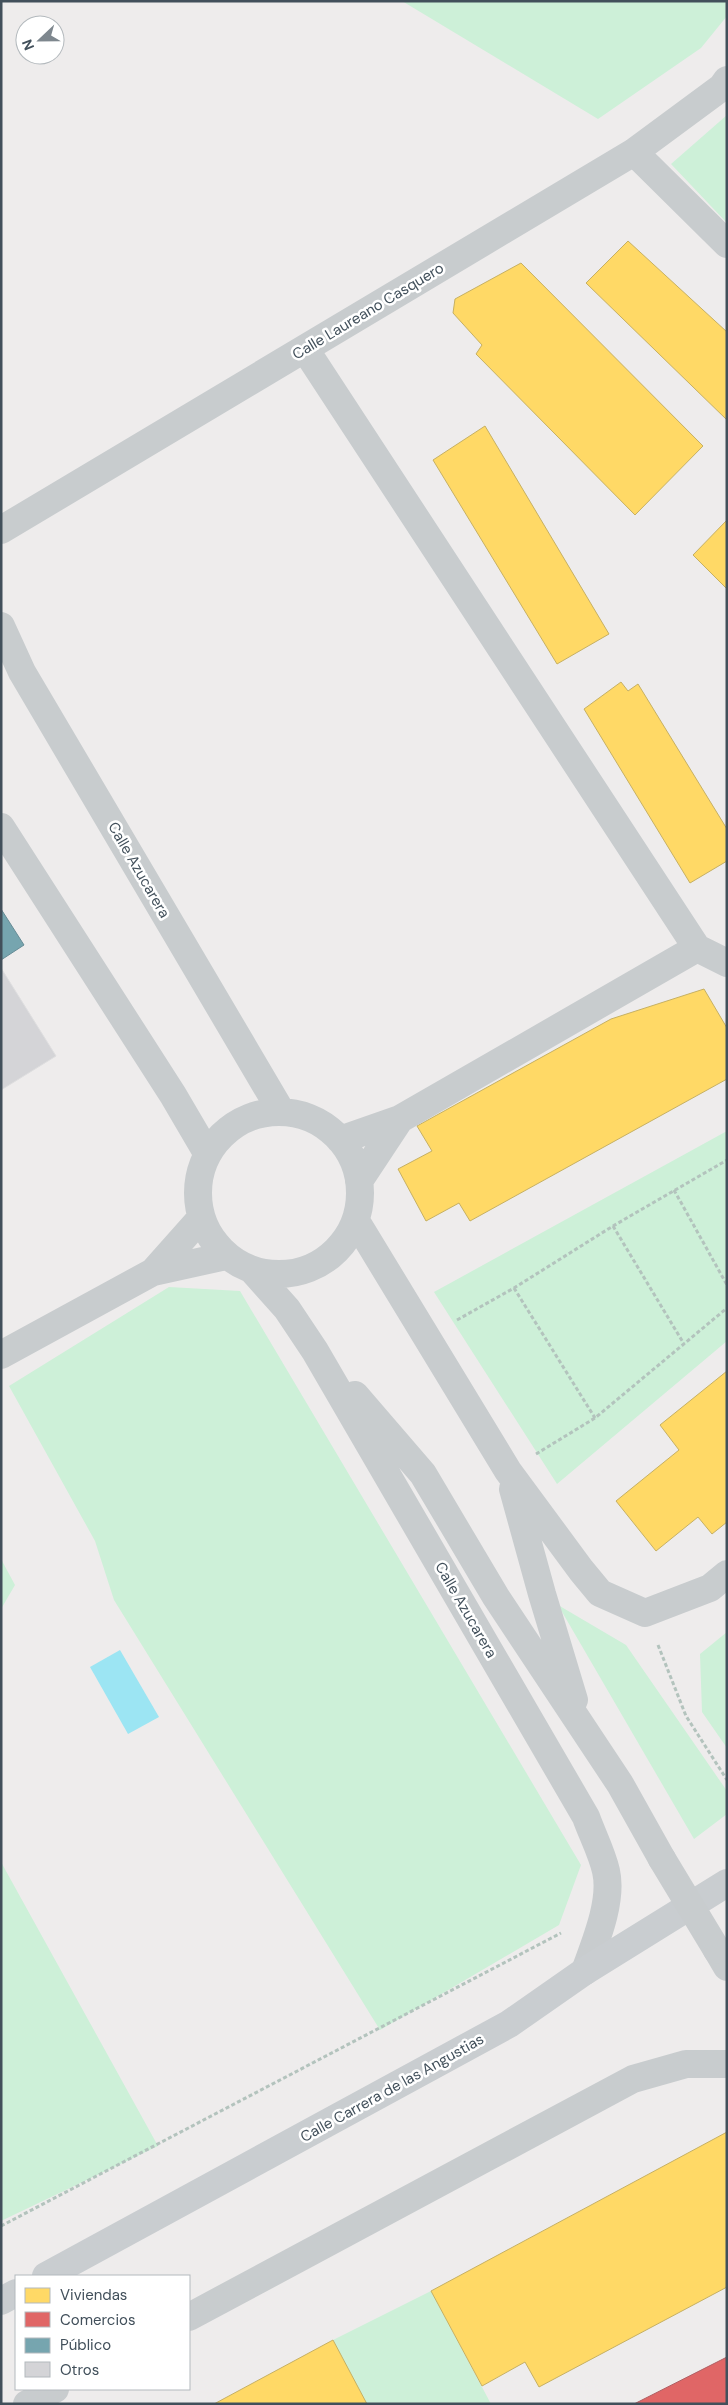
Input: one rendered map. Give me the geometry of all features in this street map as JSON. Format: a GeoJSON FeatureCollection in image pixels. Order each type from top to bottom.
{"type":"FeatureCollection","features":[{"type":"Feature","properties":{"kind":"main road","name":"Calle Carrera de las Angustias"},"geometry":{"type":"LineString","coordinates":[[48,2275],[509,2024],[585,1971],[727,1883]]}},
{"type":"Feature","properties":{"kind":"main road"},"geometry":{"type":"LineString","coordinates":[[1,2301],[15,2294]]}},
{"type":"Feature","properties":{"kind":"street","name":"Calle Laureano Casquero"},"geometry":{"type":"LineString","coordinates":[[1,530],[634,152],[722,87],[727,80]]}},
{"type":"Feature","properties":{"kind":"street"},"geometry":{"type":"LineString","coordinates":[[634,152],[727,244]]}},
{"type":"Feature","properties":{"kind":"street"},"geometry":{"type":"LineString","coordinates":[[305,349],[697,948],[727,963]]}},
{"type":"Feature","properties":{"kind":"street","name":"Calle Azucarera"},"geometry":{"type":"LineString","coordinates":[[1,626],[22,672],[281,1111]]}},
{"type":"Feature","properties":{"kind":"street"},"geometry":{"type":"LineString","coordinates":[[1,827],[173,1095],[207,1153]]}},
{"type":"Feature","properties":{"kind":"street"},"geometry":{"type":"LineString","coordinates":[[340,1140],[400,1119],[697,948]]}},
{"type":"Feature","properties":{"kind":"street"},"geometry":{"type":"LineString","coordinates":[[281,1111],[303,1115],[323,1125],[340,1140],[356,1166],[360,1202],[356,1221],[345,1242],[329,1258],[308,1270],[286,1275],[254,1272],[226,1256],[210,1240],[200,1218],[197,1196],[199,1174],[207,1153],[226,1130],[252,1116],[281,1111]]}},
{"type":"Feature","properties":{"kind":"street"},"geometry":{"type":"LineString","coordinates":[[359,1181],[400,1119]]}},
{"type":"Feature","properties":{"kind":"street"},"geometry":{"type":"LineString","coordinates":[[153,1272],[200,1218]]}},
{"type":"Feature","properties":{"kind":"street"},"geometry":{"type":"LineString","coordinates":[[356,1221],[508,1472],[580,1570],[600,1593],[645,1613],[710,1588],[727,1574]]}},
{"type":"Feature","properties":{"kind":"street"},"geometry":{"type":"LineString","coordinates":[[1,1355],[153,1272],[226,1256]]}},
{"type":"Feature","properties":{"kind":"street","name":"Calle Azucarera"},"geometry":{"type":"LineString","coordinates":[[254,1272],[287,1309],[315,1351],[586,1817],[606,1872],[606,1905],[599,1933],[585,1971]]}},
{"type":"Feature","properties":{"kind":"street"},"geometry":{"type":"LineString","coordinates":[[315,1351],[423,1474],[496,1597],[620,1784],[722,1959]]}},
{"type":"Feature","properties":{"kind":"street"},"geometry":{"type":"LineString","coordinates":[[508,1472],[542,1594],[584,1730]]}},
{"type":"Feature","properties":{"kind":"street"},"geometry":{"type":"LineString","coordinates":[[190,2316],[633,2079],[686,2064],[727,2064]]}},
{"type":"Feature","properties":{"kind":"street"},"geometry":{"type":"LineString","coordinates":[[27,2404],[53,2390]]}},
{"type":"Feature","properties":{"kind":"path"},"geometry":{"type":"LineString","coordinates":[[428,1337],[514,1288],[613,1226],[727,1160]]}},
{"type":"Feature","properties":{"kind":"path"},"geometry":{"type":"LineString","coordinates":[[674,1190],[727,1285]]}},
{"type":"Feature","properties":{"kind":"path"},"geometry":{"type":"LineString","coordinates":[[613,1226],[684,1344]]}},
{"type":"Feature","properties":{"kind":"path"},"geometry":{"type":"LineString","coordinates":[[514,1288],[595,1418]]}},
{"type":"Feature","properties":{"kind":"path"},"geometry":{"type":"LineString","coordinates":[[508,1472],[595,1418],[727,1308]]}},
{"type":"Feature","properties":{"kind":"path"},"geometry":{"type":"LineString","coordinates":[[645,1613],[686,1716],[727,1780]]}},
{"type":"Feature","properties":{"kind":"path"},"geometry":{"type":"LineString","coordinates":[[1,2226],[558,1936]]}},
{"type":"Feature","properties":{"kind":"green space"},"geometry":{"type":"Polygon","coordinates":[[[402,1],[727,1],[727,16],[701,48],[598,119],[402,1]]]}},
{"type":"Feature","properties":{"kind":"green space"},"geometry":{"type":"Polygon","coordinates":[[[727,115],[727,223],[671,164],[727,115]]]}},
{"type":"Feature","properties":{"kind":"green space"},"geometry":{"type":"Polygon","coordinates":[[[727,1131],[727,1341],[557,1484],[434,1292],[727,1131]]]}},
{"type":"Feature","properties":{"kind":"green space"},"geometry":{"type":"Polygon","coordinates":[[[169,1287],[240,1291],[581,1865],[559,1925],[380,2030],[114,1600],[95,1541],[9,1386],[169,1287]]]}},
{"type":"Feature","properties":{"kind":"green space"},"geometry":{"type":"Polygon","coordinates":[[[1,1559],[15,1585],[1,1609],[1,1559]]]}},
{"type":"Feature","properties":{"kind":"green space"},"geometry":{"type":"Polygon","coordinates":[[[558,1605],[626,1645],[727,1791],[727,1814],[694,1839],[558,1605]]]}},
{"type":"Feature","properties":{"kind":"green space"},"geometry":{"type":"Polygon","coordinates":[[[727,1632],[727,1748],[702,1712],[700,1654],[727,1632]]]}},
{"type":"Feature","properties":{"kind":"green space"},"geometry":{"type":"Polygon","coordinates":[[[1,1862],[158,2146],[1,2221],[1,1862]]]}},
{"type":"Feature","properties":{"kind":"green space"},"geometry":{"type":"Polygon","coordinates":[[[431,2291],[491,2404],[366,2404],[333,2340],[431,2291]]]}},
{"type":"Feature","properties":{"kind":"water"},"geometry":{"type":"Polygon","coordinates":[[[120,1650],[159,1717],[128,1734],[90,1667],[120,1650]]]}},
{"type":"Feature","properties":{"kind":"building: Viviendas"},"geometry":{"type":"Polygon","coordinates":[[[628,241],[727,332],[727,420],[586,283],[628,241]]]}},
{"type":"Feature","properties":{"kind":"building: Viviendas"},"geometry":{"type":"Polygon","coordinates":[[[521,263],[703,446],[635,515],[476,354],[482,345],[453,313],[455,299],[521,263]]]}},
{"type":"Feature","properties":{"kind":"building: Viviendas"},"geometry":{"type":"Polygon","coordinates":[[[485,426],[609,634],[557,664],[433,460],[485,426]]]}},
{"type":"Feature","properties":{"kind":"building: Viviendas"},"geometry":{"type":"Polygon","coordinates":[[[727,520],[727,589],[693,555],[727,520]]]}},
{"type":"Feature","properties":{"kind":"building: Viviendas"},"geometry":{"type":"Polygon","coordinates":[[[621,682],[628,691],[638,684],[727,829],[727,861],[690,883],[584,709],[621,682]]]}},
{"type":"Feature","properties":{"kind":"building: Viviendas"},"geometry":{"type":"Polygon","coordinates":[[[704,989],[727,1028],[727,1079],[470,1221],[459,1203],[426,1221],[398,1169],[432,1151],[417,1126],[611,1019],[704,989]]]}},
{"type":"Feature","properties":{"kind":"building: Viviendas"},"geometry":{"type":"Polygon","coordinates":[[[727,1371],[727,1522],[712,1534],[698,1517],[656,1551],[616,1501],[679,1450],[660,1425],[727,1371]]]}},
{"type":"Feature","properties":{"kind":"building: Viviendas"},"geometry":{"type":"Polygon","coordinates":[[[727,2132],[727,2287],[539,2387],[525,2362],[482,2386],[431,2291],[727,2132]]]}},
{"type":"Feature","properties":{"kind":"building: Viviendas"},"geometry":{"type":"Polygon","coordinates":[[[333,2340],[367,2404],[214,2404],[333,2340]]]}},
{"type":"Feature","properties":{"kind":"building: Comercios"},"geometry":{"type":"Polygon","coordinates":[[[727,2357],[727,2404],[634,2404],[727,2357]]]}},
{"type":"Feature","properties":{"kind":"building: Público"},"geometry":{"type":"Polygon","coordinates":[[[1,909],[24,945],[1,960],[1,909]]]}},
{"type":"Feature","properties":{"kind":"building: Otros"},"geometry":{"type":"Polygon","coordinates":[[[1,968],[56,1056],[1,1090],[1,968]]]}}]}
